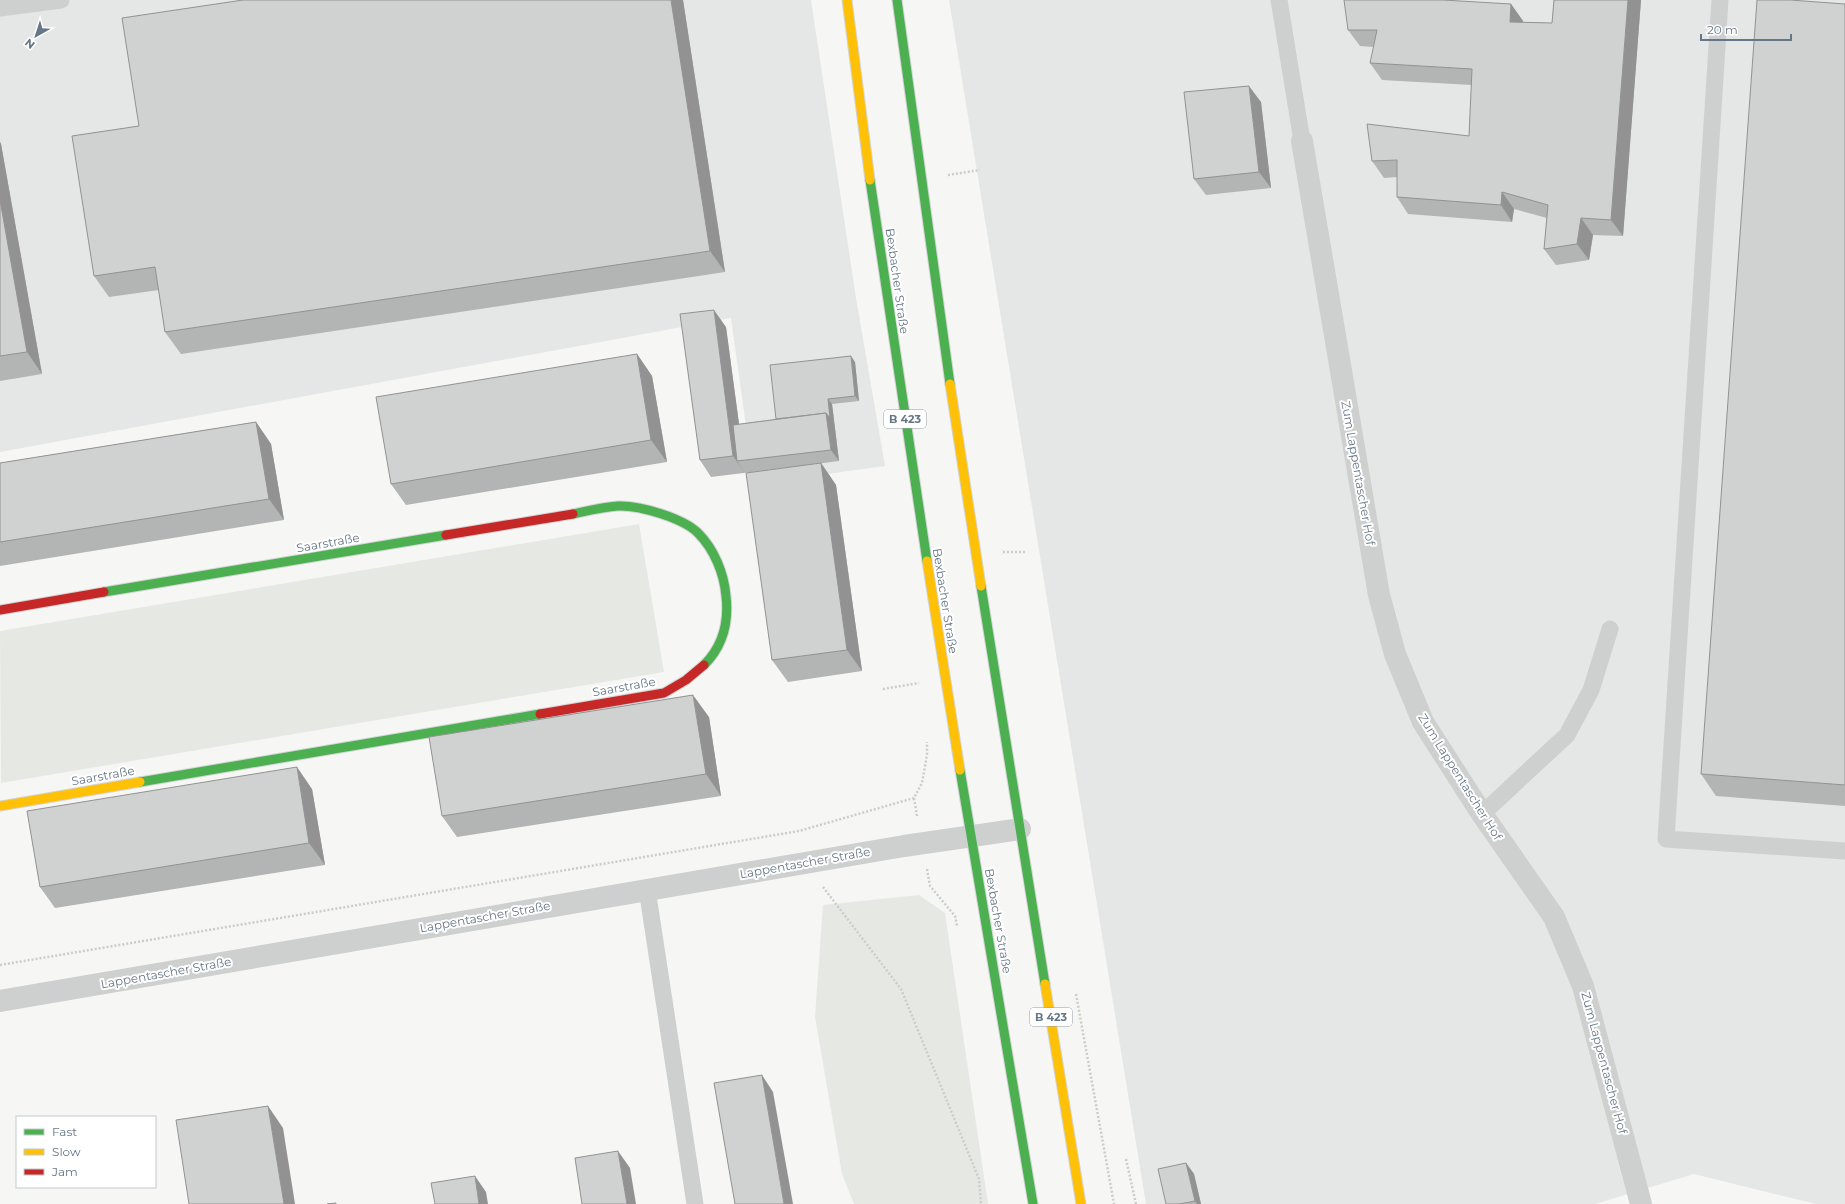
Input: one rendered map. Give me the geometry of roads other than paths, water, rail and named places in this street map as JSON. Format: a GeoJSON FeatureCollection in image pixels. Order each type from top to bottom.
{"type":"FeatureCollection","features":[{"type":"Feature","properties":{"kind":"main road","name":"Bexbacher Straße"},"geometry":{"type":"LineString","coordinates":[[847,0],[869,176],[945,678],[1033,1204]]}},
{"type":"Feature","properties":{"kind":"main road","name":"B 423"},"geometry":{"type":"LineString","coordinates":[[897,0],[917,168],[966,501],[1081,1204]]}},
{"type":"Feature","properties":{"kind":"main road","name":"Saarstraße"},"geometry":{"type":"LineString","coordinates":[[0,610],[618,506],[646,508],[668,515],[697,532],[710,547],[723,575],[728,602],[727,624],[717,650],[700,670],[683,683],[664,692],[0,806]]}},
{"type":"Feature","properties":{"kind":"street","name":"Zum Lappentascher Hof"},"geometry":{"type":"LineString","coordinates":[[1302,141],[1379,595],[1395,654],[1423,722],[1482,814],[1554,917],[1583,986],[1641,1204]]}},
{"type":"Feature","properties":{"kind":"street","name":"Lappentascher Straße"},"geometry":{"type":"LineString","coordinates":[[0,1002],[647,889],[904,846],[1020,829]]}},
{"type":"Feature","properties":{"kind":"lane"},"geometry":{"type":"LineString","coordinates":[[0,8],[61,0]]}},
{"type":"Feature","properties":{"kind":"lane"},"geometry":{"type":"LineString","coordinates":[[1279,0],[1302,141]]}},
{"type":"Feature","properties":{"kind":"lane"},"geometry":{"type":"LineString","coordinates":[[1720,0],[1666,839],[1845,851]]}},
{"type":"Feature","properties":{"kind":"lane"},"geometry":{"type":"LineString","coordinates":[[1482,814],[1567,735],[1591,690],[1610,629]]}},
{"type":"Feature","properties":{"kind":"lane"},"geometry":{"type":"LineString","coordinates":[[647,889],[696,1204]]}}]}
